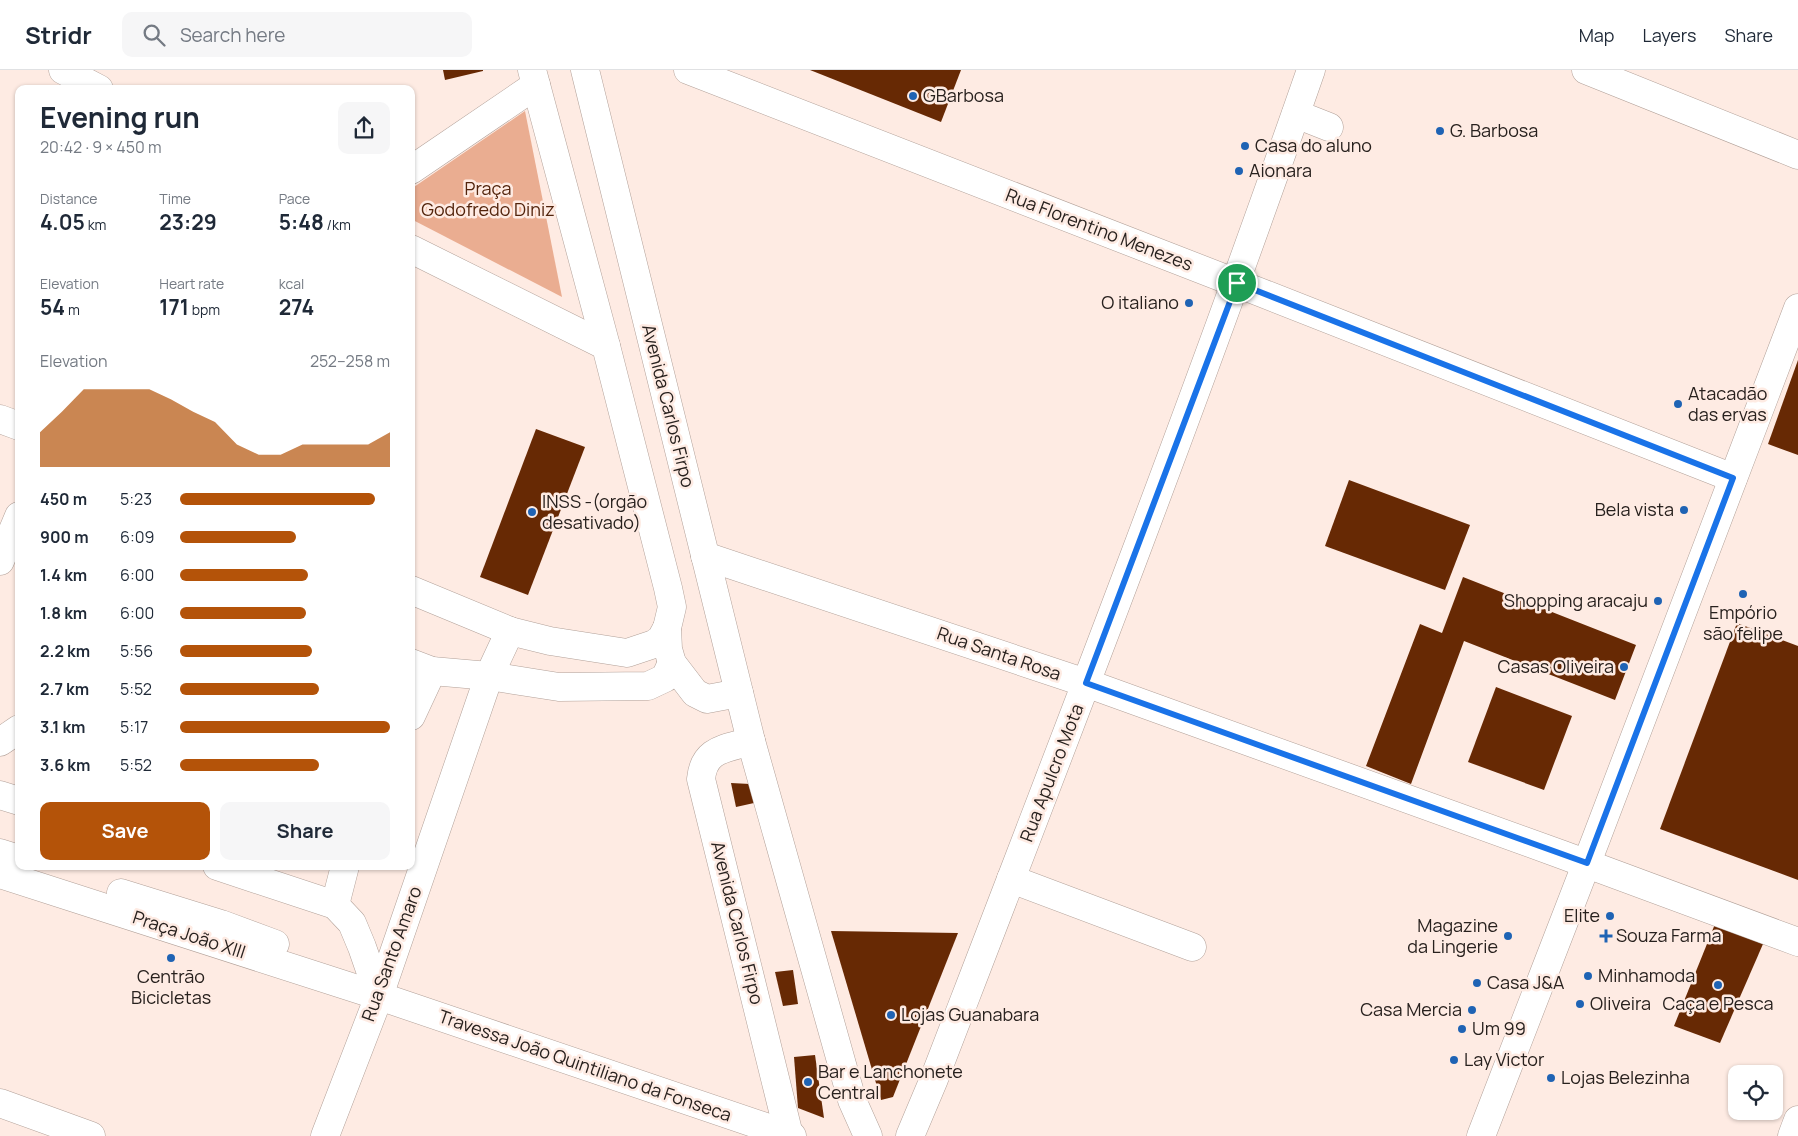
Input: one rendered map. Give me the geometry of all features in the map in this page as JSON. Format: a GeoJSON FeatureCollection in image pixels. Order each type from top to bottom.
{"type":"FeatureCollection","features":[{"type":"Feature","properties":{"kind":"street"},"geometry":{"type":"LineString","coordinates":[[62,70],[91,85]]}},
{"type":"Feature","properties":{"kind":"street","name":"Avenida Carlos Firpo"},"geometry":{"type":"LineString","coordinates":[[585,70],[750,741],[852,1100],[868,1136]]}},
{"type":"Feature","properties":{"kind":"street","name":"Rua Florentino Menezes"},"geometry":{"type":"LineString","coordinates":[[688,70],[1733,478]]}},
{"type":"Feature","properties":{"kind":"street","name":"Rua Apulcro Mota"},"geometry":{"type":"LineString","coordinates":[[910,1136],[1011,879],[1237,283],[1312,70]]}},
{"type":"Feature","properties":{"kind":"street"},"geometry":{"type":"LineString","coordinates":[[1586,70],[1798,155]]}},
{"type":"Feature","properties":{"kind":"street"},"geometry":{"type":"LineString","coordinates":[[415,167],[534,78],[606,346],[672,607],[667,628],[661,639],[654,644],[627,653],[550,641],[510,631],[415,592]]}},
{"type":"Feature","properties":{"kind":"street"},"geometry":{"type":"LineString","coordinates":[[1296,114],[1329,127]]}},
{"type":"Feature","properties":{"kind":"street"},"geometry":{"type":"LineString","coordinates":[[415,251],[606,346]]}},
{"type":"Feature","properties":{"kind":"street"},"geometry":{"type":"LineString","coordinates":[[1481,1136],[1798,308]]}},
{"type":"Feature","properties":{"kind":"street"},"geometry":{"type":"LineString","coordinates":[[0,419],[15,425]]}},
{"type":"Feature","properties":{"kind":"street"},"geometry":{"type":"LineString","coordinates":[[0,561],[15,525]]}},
{"type":"Feature","properties":{"kind":"street","name":"Rua Santa Rosa"},"geometry":{"type":"LineString","coordinates":[[705,556],[1086,683],[1587,863],[1798,942]]}},
{"type":"Feature","properties":{"kind":"street"},"geometry":{"type":"LineString","coordinates":[[667,628],[668,649],[672,663],[695,693],[707,699],[738,693]]}},
{"type":"Feature","properties":{"kind":"street","name":"Rua Santo Amaro"},"geometry":{"type":"LineString","coordinates":[[324,1136],[379,996],[489,676],[510,631]]}},
{"type":"Feature","properties":{"kind":"street"},"geometry":{"type":"LineString","coordinates":[[415,698],[422,667],[559,687],[648,686],[665,678],[672,663]]}},
{"type":"Feature","properties":{"kind":"street"},"geometry":{"type":"LineString","coordinates":[[0,742],[15,732]]}},
{"type":"Feature","properties":{"kind":"street","name":"Avenida Carlos Firpo"},"geometry":{"type":"LineString","coordinates":[[750,741],[716,752],[708,757],[702,768],[701,779],[790,1135]]}},
{"type":"Feature","properties":{"kind":"street"},"geometry":{"type":"LineString","coordinates":[[0,795],[15,800]]}},
{"type":"Feature","properties":{"kind":"street"},"geometry":{"type":"LineString","coordinates":[[0,853],[15,858]]}},
{"type":"Feature","properties":{"kind":"street"},"geometry":{"type":"LineString","coordinates":[[51,870],[220,924],[287,948],[379,996]]}},
{"type":"Feature","properties":{"kind":"street"},"geometry":{"type":"LineString","coordinates":[[229,870],[335,905],[352,923],[379,996]]}},
{"type":"Feature","properties":{"kind":"street"},"geometry":{"type":"LineString","coordinates":[[335,905],[345,870]]}},
{"type":"Feature","properties":{"kind":"street","name":"Praça João XIII"},"geometry":{"type":"LineString","coordinates":[[0,874],[379,996]]}},
{"type":"Feature","properties":{"kind":"street"},"geometry":{"type":"LineString","coordinates":[[1011,879],[1192,947]]}},
{"type":"Feature","properties":{"kind":"street","name":"Travessa João Quintiliano da Fonseca"},"geometry":{"type":"LineString","coordinates":[[379,996],[790,1135]]}},
{"type":"Feature","properties":{"kind":"street"},"geometry":{"type":"LineString","coordinates":[[0,1103],[91,1136]]}},
{"type":"Feature","properties":{"kind":"street"},"geometry":{"type":"LineString","coordinates":[[1792,1136],[1798,1120]]}},
{"type":"Feature","properties":{"kind":"green space","name":"Praça Godofredo Diniz"},"geometry":{"type":"Polygon","coordinates":[[[525,111],[562,297],[415,221],[415,186],[525,111]]]}},
{"type":"Feature","properties":{"kind":"building"},"geometry":{"type":"Polygon","coordinates":[[[443,70],[483,70],[483,71],[445,80],[443,70]]]}},
{"type":"Feature","properties":{"kind":"building","name":"GBarbosa"},"geometry":{"type":"Polygon","coordinates":[[[810,70],[961,70],[941,122],[810,70]]]}},
{"type":"Feature","properties":{"kind":"building"},"geometry":{"type":"Polygon","coordinates":[[[1798,360],[1798,455],[1768,444],[1798,360]]]}},
{"type":"Feature","properties":{"kind":"building","name":"INSS -(orgão desativado)"},"geometry":{"type":"Polygon","coordinates":[[[536,429],[585,447],[528,595],[480,577],[536,429]]]}},
{"type":"Feature","properties":{"kind":"building"},"geometry":{"type":"Polygon","coordinates":[[[1349,480],[1470,525],[1445,590],[1325,546],[1349,480]]]}},
{"type":"Feature","properties":{"kind":"building"},"geometry":{"type":"Polygon","coordinates":[[[1463,577],[1636,645],[1615,700],[1464,641],[1411,784],[1366,766],[1420,624],[1442,633],[1463,577]]]}},
{"type":"Feature","properties":{"kind":"building"},"geometry":{"type":"Polygon","coordinates":[[[1737,623],[1798,646],[1798,880],[1660,829],[1737,623]]]}},
{"type":"Feature","properties":{"kind":"building"},"geometry":{"type":"Polygon","coordinates":[[[1496,687],[1572,716],[1544,790],[1468,762],[1496,687]]]}},
{"type":"Feature","properties":{"kind":"building"},"geometry":{"type":"Polygon","coordinates":[[[731,783],[750,784],[754,803],[736,807],[731,783]]]}},
{"type":"Feature","properties":{"kind":"building","name":"Caça e Pesca"},"geometry":{"type":"Polygon","coordinates":[[[1715,924],[1763,944],[1720,1043],[1674,1026],[1715,924]]]}},
{"type":"Feature","properties":{"kind":"building","name":"Lojas Guanabara"},"geometry":{"type":"Polygon","coordinates":[[[831,931],[958,933],[893,1097],[881,1100],[831,931]]]}},
{"type":"Feature","properties":{"kind":"building"},"geometry":{"type":"Polygon","coordinates":[[[793,970],[798,1004],[783,1006],[775,972],[793,970]]]}},
{"type":"Feature","properties":{"kind":"building","name":"Bar e Lanchonete Central"},"geometry":{"type":"Polygon","coordinates":[[[815,1055],[824,1118],[798,1108],[794,1057],[815,1055]]]}},
{"type":"Feature","properties":{"kind":"place","name":"GBarbosa"},"geometry":{"type":"Point","coordinates":[913,96]}},
{"type":"Feature","properties":{"kind":"place","name":"G. Barbosa"},"geometry":{"type":"Point","coordinates":[1440,131]}},
{"type":"Feature","properties":{"kind":"place","name":"Casa do aluno"},"geometry":{"type":"Point","coordinates":[1245,146]}},
{"type":"Feature","properties":{"kind":"place","name":"Aionara"},"geometry":{"type":"Point","coordinates":[1239,171]}},
{"type":"Feature","properties":{"kind":"place","name":"O italiano"},"geometry":{"type":"Point","coordinates":[1189,303]}},
{"type":"Feature","properties":{"kind":"place","name":"Atacadão das ervas"},"geometry":{"type":"Point","coordinates":[1678,404]}},
{"type":"Feature","properties":{"kind":"place","name":"Bela vista"},"geometry":{"type":"Point","coordinates":[1684,510]}},
{"type":"Feature","properties":{"kind":"place","name":"INSS -(orgão desativado)"},"geometry":{"type":"Point","coordinates":[532,512]}},
{"type":"Feature","properties":{"kind":"place","name":"Empório são felipe"},"geometry":{"type":"Point","coordinates":[1743,594]}},
{"type":"Feature","properties":{"kind":"place","name":"Shopping aracaju"},"geometry":{"type":"Point","coordinates":[1658,601]}},
{"type":"Feature","properties":{"kind":"place","name":"Casas Oliveira"},"geometry":{"type":"Point","coordinates":[1624,667]}},
{"type":"Feature","properties":{"kind":"place","name":"Elite"},"geometry":{"type":"Point","coordinates":[1610,916]}},
{"type":"Feature","properties":{"kind":"place","name":"Magazine da Lingerie"},"geometry":{"type":"Point","coordinates":[1508,936]}},
{"type":"Feature","properties":{"kind":"place","name":"Souza Farma"},"geometry":{"type":"Point","coordinates":[1606,936]}},
{"type":"Feature","properties":{"kind":"place","name":"Centrão Bicicletas"},"geometry":{"type":"Point","coordinates":[171,958]}},
{"type":"Feature","properties":{"kind":"place","name":"Minhamoda"},"geometry":{"type":"Point","coordinates":[1588,976]}},
{"type":"Feature","properties":{"kind":"place","name":"Casa J&A"},"geometry":{"type":"Point","coordinates":[1477,983]}},
{"type":"Feature","properties":{"kind":"place","name":"Caça e Pesca"},"geometry":{"type":"Point","coordinates":[1718,985]}},
{"type":"Feature","properties":{"kind":"place","name":"Oliveira"},"geometry":{"type":"Point","coordinates":[1580,1004]}},
{"type":"Feature","properties":{"kind":"place","name":"Casa Mercia"},"geometry":{"type":"Point","coordinates":[1472,1010]}},
{"type":"Feature","properties":{"kind":"place","name":"Lojas Guanabara"},"geometry":{"type":"Point","coordinates":[891,1015]}},
{"type":"Feature","properties":{"kind":"place","name":"Um 99"},"geometry":{"type":"Point","coordinates":[1462,1029]}},
{"type":"Feature","properties":{"kind":"place","name":"Lay Victor"},"geometry":{"type":"Point","coordinates":[1454,1060]}},
{"type":"Feature","properties":{"kind":"place","name":"Lojas Belezinha"},"geometry":{"type":"Point","coordinates":[1551,1078]}},
{"type":"Feature","properties":{"kind":"place","name":"Bar e Lanchonete Central"},"geometry":{"type":"Point","coordinates":[808,1082]}},
{"type":"Feature","properties":{"kind":"route"},"geometry":{"type":"LineString","coordinates":[[1237,283],[1733,478],[1587,863],[1086,683],[1237,283]]}}]}
